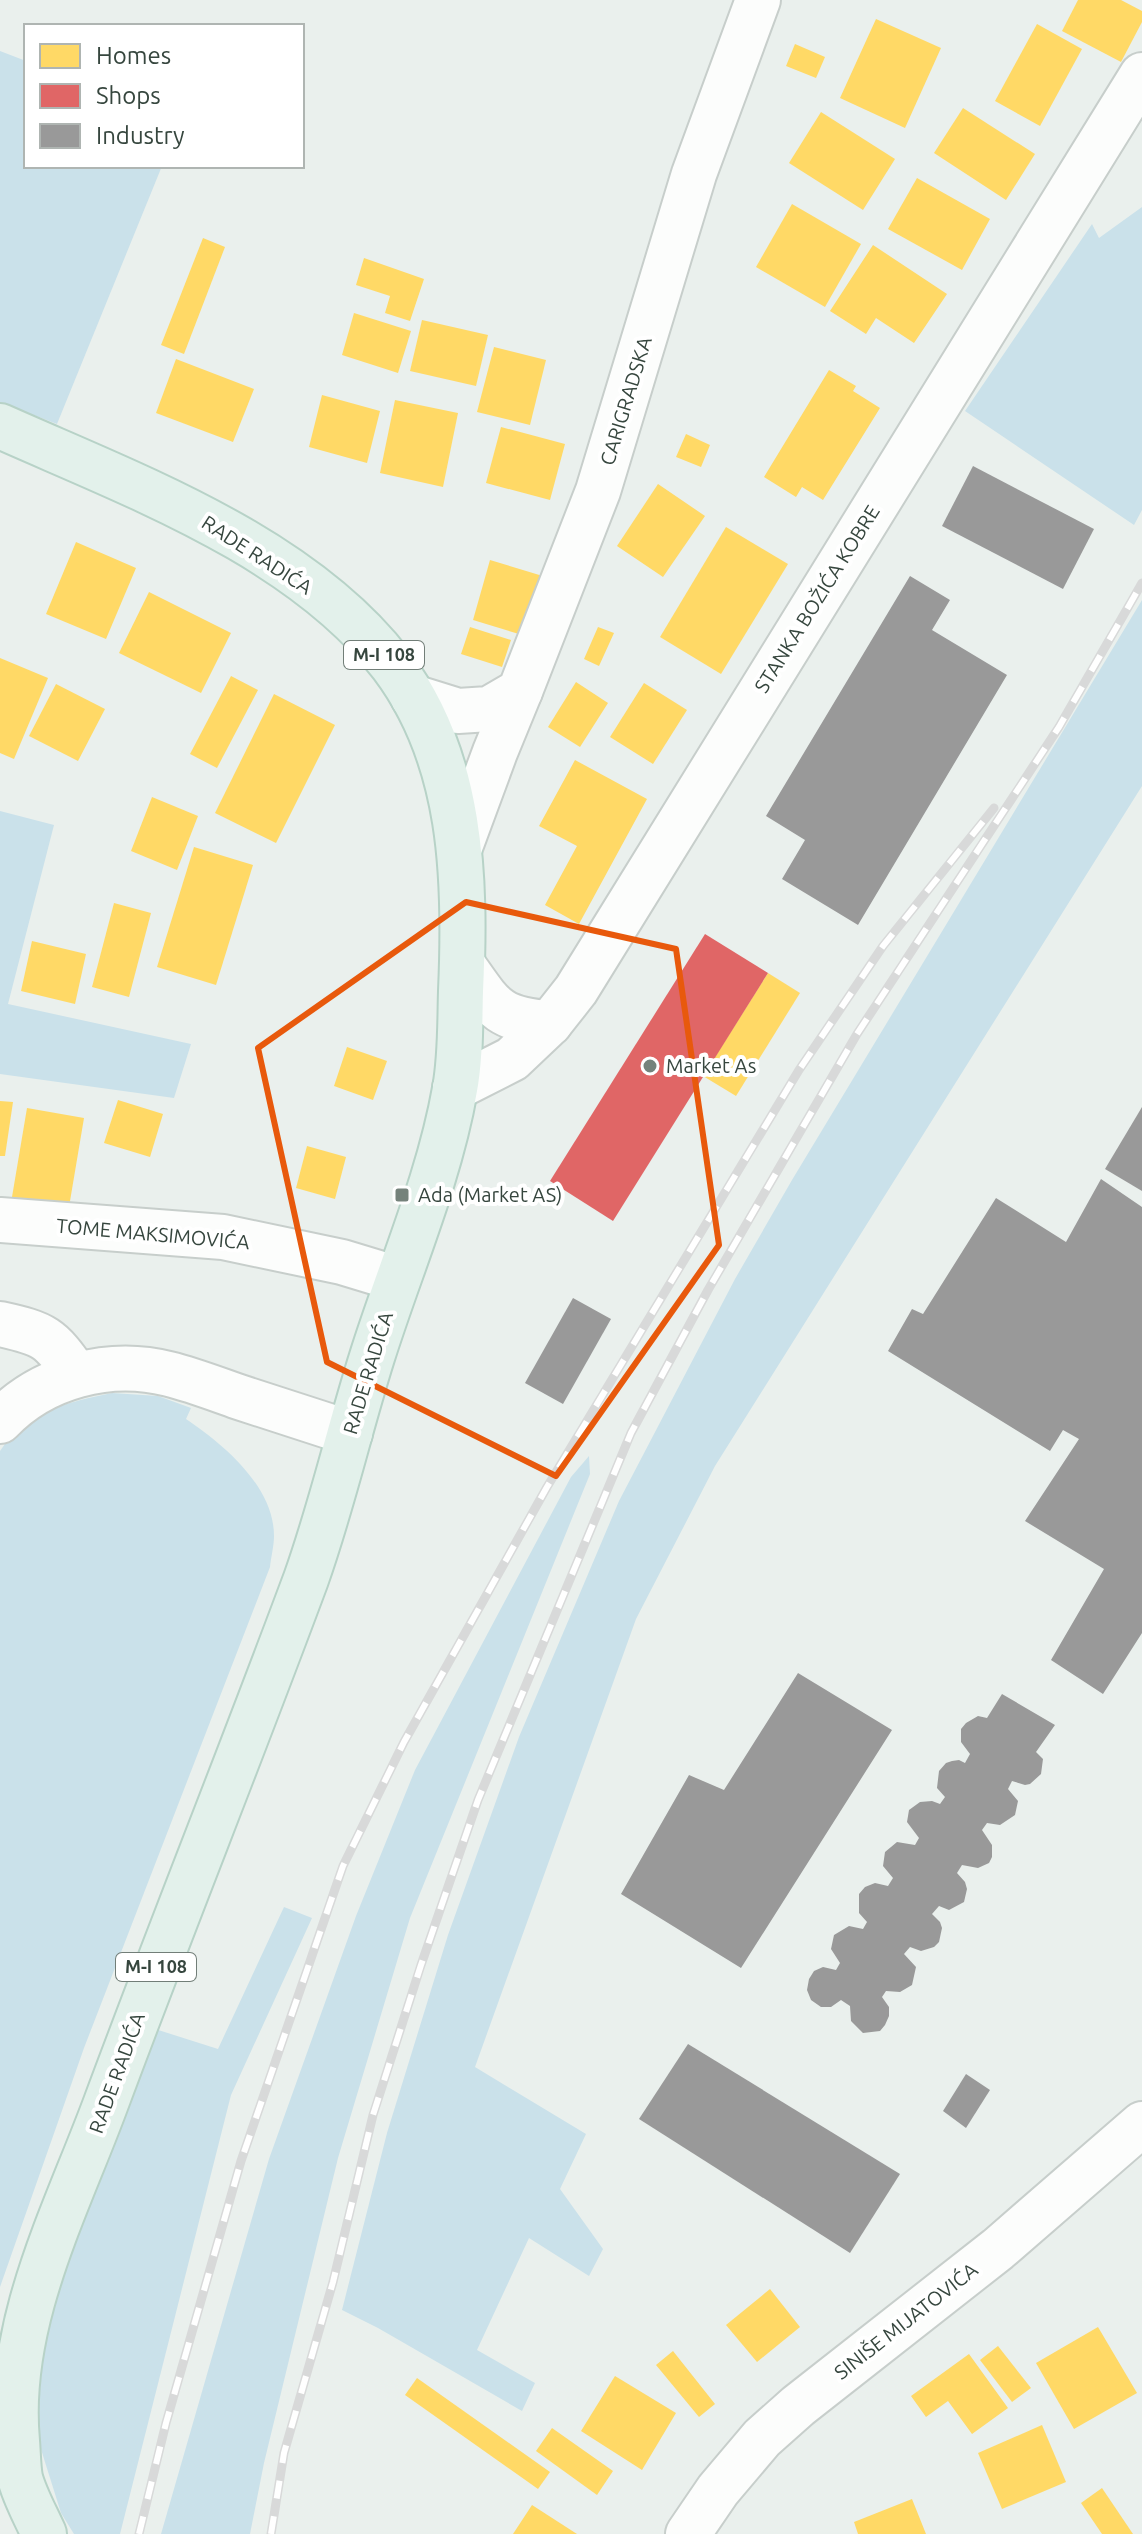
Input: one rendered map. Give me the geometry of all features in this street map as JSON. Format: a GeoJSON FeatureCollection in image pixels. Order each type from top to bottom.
{"type":"FeatureCollection","features":[{"type":"Feature","properties":{"kind":"main road","name":"RADE RADIĆA"},"geometry":{"type":"LineString","coordinates":[[0,426],[176,504],[293,573],[348,617],[388,660],[430,729],[446,772],[460,847],[463,888],[463,965],[455,1088],[428,1190],[308,1572],[177,1911],[29,2312],[15,2387],[15,2415],[20,2478],[38,2522]]}},
{"type":"Feature","properties":{"kind":"street","name":"CARIGRADSKA"},"geometry":{"type":"LineString","coordinates":[[460,847],[598,491],[694,174],[758,0]]}},
{"type":"Feature","properties":{"kind":"street","name":"STANKA BOŽIĆA KOBRE"},"geometry":{"type":"LineString","coordinates":[[455,1088],[512,1059],[550,1023],[576,990],[1142,75]]}},
{"type":"Feature","properties":{"kind":"street"},"geometry":{"type":"LineString","coordinates":[[413,697],[458,711],[489,709],[520,691]]}},
{"type":"Feature","properties":{"kind":"street"},"geometry":{"type":"LineString","coordinates":[[463,965],[503,1014],[521,1021],[550,1023]]}},
{"type":"Feature","properties":{"kind":"street","name":"TOME MAKSIMOVIĆA"},"geometry":{"type":"LineString","coordinates":[[0,1220],[223,1237],[342,1262],[398,1279]]}},
{"type":"Feature","properties":{"kind":"street"},"geometry":{"type":"LineString","coordinates":[[0,1324],[36,1332],[50,1340],[76,1374]]}},
{"type":"Feature","properties":{"kind":"street"},"geometry":{"type":"LineString","coordinates":[[0,1421],[11,1409],[41,1389],[76,1374],[119,1368],[167,1373],[350,1433]]}},
{"type":"Feature","properties":{"kind":"street","name":"SINIŠE MIJATOVIĆA"},"geometry":{"type":"LineString","coordinates":[[688,2534],[718,2490],[762,2438],[798,2406],[998,2249],[1142,2124]]}},
{"type":"Feature","properties":{"kind":"highlighted area"},"geometry":{"type":"Polygon","coordinates":[[[466,902],[676,949],[719,1245],[556,1476],[327,1362],[258,1048],[466,902]]]}},
{"type":"Feature","properties":{"kind":"shaded area"},"geometry":{"type":"Polygon","coordinates":[[[0,51],[24,60],[24,168],[161,168],[57,424],[0,402],[0,51]]]}},
{"type":"Feature","properties":{"kind":"shaded area"},"geometry":{"type":"Polygon","coordinates":[[[1142,207],[1142,510],[1134,525],[965,411],[1092,224],[1099,238],[1142,207]]]}},
{"type":"Feature","properties":{"kind":"shaded area"},"geometry":{"type":"Polygon","coordinates":[[[1142,600],[1142,786],[715,1466],[636,1619],[475,2067],[586,2134],[560,2189],[603,2249],[589,2276],[529,2238],[477,2350],[535,2383],[522,2411],[342,2310],[387,2133],[448,1935],[519,1737],[619,1501],[735,1279],[792,1180],[1142,600]]]}},
{"type":"Feature","properties":{"kind":"shaded area"},"geometry":{"type":"Polygon","coordinates":[[[0,811],[54,825],[8,1004],[191,1044],[174,1098],[0,1074],[0,811]]]}},
{"type":"Feature","properties":{"kind":"shaded area"},"geometry":{"type":"Polygon","coordinates":[[[112,1393],[158,1396],[191,1408],[186,1419],[230,1454],[256,1484],[272,1518],[274,1544],[270,1567],[84,2048],[0,2287],[0,1451],[11,1437],[36,1417],[64,1405],[112,1393]]]}},
{"type":"Feature","properties":{"kind":"shaded area"},"geometry":{"type":"Polygon","coordinates":[[[589,1456],[590,1474],[410,1918],[338,2158],[264,2463],[250,2534],[161,2534],[269,2159],[356,1916],[415,1770],[571,1477],[589,1456]]]}},
{"type":"Feature","properties":{"kind":"shaded area"},"geometry":{"type":"Polygon","coordinates":[[[284,1907],[312,1918],[231,2095],[120,2534],[74,2534],[61,2513],[39,2443],[36,2385],[49,2304],[152,2028],[218,2049],[284,1907]]]}},
{"type":"Feature","properties":{"kind":"building: Homes"},"geometry":{"type":"Polygon","coordinates":[[[1078,0],[1121,0],[1142,11],[1142,22],[1121,62],[1062,31],[1078,0]]]}},
{"type":"Feature","properties":{"kind":"building: Homes"},"geometry":{"type":"Polygon","coordinates":[[[876,19],[941,48],[905,128],[840,98],[876,19]]]}},
{"type":"Feature","properties":{"kind":"building: Homes"},"geometry":{"type":"Polygon","coordinates":[[[1037,24],[1082,49],[1040,126],[995,101],[1037,24]]]}},
{"type":"Feature","properties":{"kind":"building: Homes"},"geometry":{"type":"Polygon","coordinates":[[[795,44],[825,57],[816,78],[786,66],[795,44]]]}},
{"type":"Feature","properties":{"kind":"building: Homes"},"geometry":{"type":"Polygon","coordinates":[[[963,108],[1035,154],[1006,200],[934,153],[963,108]]]}},
{"type":"Feature","properties":{"kind":"building: Homes"},"geometry":{"type":"Polygon","coordinates":[[[821,112],[895,159],[863,210],[789,163],[821,112]]]}},
{"type":"Feature","properties":{"kind":"building: Homes"},"geometry":{"type":"Polygon","coordinates":[[[917,178],[990,219],[962,270],[888,229],[917,178]]]}},
{"type":"Feature","properties":{"kind":"building: Homes"},"geometry":{"type":"Polygon","coordinates":[[[792,204],[861,244],[825,307],[756,267],[792,204]]]}},
{"type":"Feature","properties":{"kind":"building: Homes"},"geometry":{"type":"Polygon","coordinates":[[[203,238],[225,247],[184,354],[161,345],[203,238]]]}},
{"type":"Feature","properties":{"kind":"building: Homes"},"geometry":{"type":"Polygon","coordinates":[[[873,245],[947,294],[914,343],[876,318],[866,334],[830,311],[873,245]]]}},
{"type":"Feature","properties":{"kind":"building: Homes"},"geometry":{"type":"Polygon","coordinates":[[[364,258],[424,279],[410,321],[385,313],[390,296],[356,285],[364,258]]]}},
{"type":"Feature","properties":{"kind":"building: Homes"},"geometry":{"type":"Polygon","coordinates":[[[354,313],[411,331],[398,373],[342,355],[354,313]]]}},
{"type":"Feature","properties":{"kind":"building: Homes"},"geometry":{"type":"Polygon","coordinates":[[[422,320],[488,335],[476,386],[410,371],[422,320]]]}},
{"type":"Feature","properties":{"kind":"building: Homes"},"geometry":{"type":"Polygon","coordinates":[[[494,347],[546,360],[530,425],[477,412],[494,347]]]}},
{"type":"Feature","properties":{"kind":"building: Homes"},"geometry":{"type":"Polygon","coordinates":[[[176,359],[254,389],[233,442],[156,413],[176,359]]]}},
{"type":"Feature","properties":{"kind":"building: Homes"},"geometry":{"type":"Polygon","coordinates":[[[829,370],[856,386],[853,391],[880,408],[823,500],[802,487],[796,497],[764,477],[829,370]]]}},
{"type":"Feature","properties":{"kind":"building: Homes"},"geometry":{"type":"Polygon","coordinates":[[[322,395],[380,411],[367,463],[309,447],[322,395]]]}},
{"type":"Feature","properties":{"kind":"building: Homes"},"geometry":{"type":"Polygon","coordinates":[[[395,400],[458,413],[443,487],[380,473],[395,400]]]}},
{"type":"Feature","properties":{"kind":"building: Homes"},"geometry":{"type":"Polygon","coordinates":[[[501,427],[565,444],[550,500],[486,483],[501,427]]]}},
{"type":"Feature","properties":{"kind":"building: Homes"},"geometry":{"type":"Polygon","coordinates":[[[686,434],[710,445],[701,467],[676,457],[686,434]]]}},
{"type":"Feature","properties":{"kind":"building: Homes"},"geometry":{"type":"Polygon","coordinates":[[[658,484],[705,516],[663,577],[617,546],[658,484]]]}},
{"type":"Feature","properties":{"kind":"building: Homes"},"geometry":{"type":"Polygon","coordinates":[[[726,527],[788,564],[721,674],[660,637],[726,527]]]}},
{"type":"Feature","properties":{"kind":"building: Homes"},"geometry":{"type":"Polygon","coordinates":[[[76,542],[136,568],[106,639],[46,614],[76,542]]]}},
{"type":"Feature","properties":{"kind":"building: Homes"},"geometry":{"type":"Polygon","coordinates":[[[490,560],[546,577],[529,637],[473,620],[490,560]]]}},
{"type":"Feature","properties":{"kind":"building: Homes"},"geometry":{"type":"Polygon","coordinates":[[[149,592],[231,633],[201,693],[119,653],[149,592]]]}},
{"type":"Feature","properties":{"kind":"building: Homes"},"geometry":{"type":"Polygon","coordinates":[[[470,627],[511,640],[502,667],[461,654],[470,627]]]}},
{"type":"Feature","properties":{"kind":"building: Homes"},"geometry":{"type":"Polygon","coordinates":[[[598,627],[614,633],[599,666],[584,659],[598,627]]]}},
{"type":"Feature","properties":{"kind":"building: Homes"},"geometry":{"type":"Polygon","coordinates":[[[0,658],[48,678],[14,759],[0,753],[0,658]]]}},
{"type":"Feature","properties":{"kind":"building: Homes"},"geometry":{"type":"Polygon","coordinates":[[[231,676],[258,690],[217,768],[190,754],[231,676]]]}},
{"type":"Feature","properties":{"kind":"building: Homes"},"geometry":{"type":"Polygon","coordinates":[[[576,682],[608,703],[580,747],[548,727],[576,682]]]}},
{"type":"Feature","properties":{"kind":"building: Homes"},"geometry":{"type":"Polygon","coordinates":[[[644,683],[687,710],[653,764],[610,737],[644,683]]]}},
{"type":"Feature","properties":{"kind":"building: Homes"},"geometry":{"type":"Polygon","coordinates":[[[56,684],[105,709],[78,761],[29,736],[56,684]]]}},
{"type":"Feature","properties":{"kind":"building: Homes"},"geometry":{"type":"Polygon","coordinates":[[[274,694],[335,725],[276,843],[215,813],[274,694]]]}},
{"type":"Feature","properties":{"kind":"building: Homes"},"geometry":{"type":"Polygon","coordinates":[[[575,760],[647,799],[579,924],[545,905],[577,846],[539,826],[575,760]]]}},
{"type":"Feature","properties":{"kind":"building: Homes"},"geometry":{"type":"Polygon","coordinates":[[[152,797],[198,816],[177,870],[131,851],[152,797]]]}},
{"type":"Feature","properties":{"kind":"building: Homes"},"geometry":{"type":"Polygon","coordinates":[[[194,847],[253,865],[216,985],[157,967],[194,847]]]}},
{"type":"Feature","properties":{"kind":"building: Homes"},"geometry":{"type":"Polygon","coordinates":[[[114,903],[151,913],[129,997],[92,987],[114,903]]]}},
{"type":"Feature","properties":{"kind":"building: Homes"},"geometry":{"type":"Polygon","coordinates":[[[32,941],[86,954],[75,1004],[21,991],[32,941]]]}},
{"type":"Feature","properties":{"kind":"building: Homes"},"geometry":{"type":"Polygon","coordinates":[[[768,973],[800,993],[736,1096],[703,1076],[768,973]]]}},
{"type":"Feature","properties":{"kind":"building: Homes"},"geometry":{"type":"Polygon","coordinates":[[[347,1047],[387,1061],[373,1100],[334,1086],[347,1047]]]}},
{"type":"Feature","properties":{"kind":"building: Homes"},"geometry":{"type":"Polygon","coordinates":[[[118,1100],[163,1114],[150,1157],[104,1143],[118,1100]]]}},
{"type":"Feature","properties":{"kind":"building: Homes"},"geometry":{"type":"Polygon","coordinates":[[[0,1101],[13,1102],[5,1156],[0,1156],[0,1101]]]}},
{"type":"Feature","properties":{"kind":"building: Homes"},"geometry":{"type":"Polygon","coordinates":[[[27,1108],[84,1118],[69,1207],[12,1197],[27,1108]]]}},
{"type":"Feature","properties":{"kind":"building: Homes"},"geometry":{"type":"Polygon","coordinates":[[[307,1146],[346,1157],[335,1199],[296,1188],[307,1146]]]}},
{"type":"Feature","properties":{"kind":"building: Homes"},"geometry":{"type":"Polygon","coordinates":[[[770,2289],[800,2327],[757,2362],[726,2325],[770,2289]]]}},
{"type":"Feature","properties":{"kind":"building: Homes"},"geometry":{"type":"Polygon","coordinates":[[[1098,2327],[1137,2393],[1074,2429],[1036,2363],[1098,2327]]]}},
{"type":"Feature","properties":{"kind":"building: Homes"},"geometry":{"type":"Polygon","coordinates":[[[998,2346],[1031,2388],[1012,2402],[980,2360],[998,2346]]]}},
{"type":"Feature","properties":{"kind":"building: Homes"},"geometry":{"type":"Polygon","coordinates":[[[673,2351],[715,2404],[699,2417],[656,2365],[673,2351]]]}},
{"type":"Feature","properties":{"kind":"building: Homes"},"geometry":{"type":"Polygon","coordinates":[[[969,2354],[1008,2408],[972,2434],[948,2401],[926,2417],[911,2396],[969,2354]]]}},
{"type":"Feature","properties":{"kind":"building: Homes"},"geometry":{"type":"Polygon","coordinates":[[[615,2376],[676,2413],[642,2470],[581,2431],[615,2376]]]}},
{"type":"Feature","properties":{"kind":"building: Homes"},"geometry":{"type":"Polygon","coordinates":[[[417,2378],[550,2472],[538,2489],[405,2395],[417,2378]]]}},
{"type":"Feature","properties":{"kind":"building: Homes"},"geometry":{"type":"Polygon","coordinates":[[[1042,2425],[1066,2482],[1002,2509],[978,2453],[1042,2425]]]}},
{"type":"Feature","properties":{"kind":"building: Homes"},"geometry":{"type":"Polygon","coordinates":[[[552,2428],[613,2471],[597,2495],[536,2451],[552,2428]]]}},
{"type":"Feature","properties":{"kind":"building: Homes"},"geometry":{"type":"Polygon","coordinates":[[[1102,2488],[1133,2534],[1102,2534],[1081,2503],[1102,2488]]]}},
{"type":"Feature","properties":{"kind":"building: Homes"},"geometry":{"type":"Polygon","coordinates":[[[912,2499],[926,2534],[858,2534],[854,2522],[912,2499]]]}},
{"type":"Feature","properties":{"kind":"building: Homes"},"geometry":{"type":"Polygon","coordinates":[[[532,2505],[577,2534],[513,2534],[532,2505]]]}},
{"type":"Feature","properties":{"kind":"building: Shops"},"geometry":{"type":"Polygon","coordinates":[[[705,934],[768,973],[613,1221],[550,1181],[705,934]]]}},
{"type":"Feature","properties":{"kind":"building: Industry"},"geometry":{"type":"Polygon","coordinates":[[[973,466],[1094,529],[1063,589],[942,526],[973,466]]]}},
{"type":"Feature","properties":{"kind":"building: Industry"},"geometry":{"type":"Polygon","coordinates":[[[910,576],[950,600],[932,630],[1007,675],[858,925],[782,879],[805,840],[766,816],[910,576]]]}},
{"type":"Feature","properties":{"kind":"building: Industry"},"geometry":{"type":"Polygon","coordinates":[[[1142,1107],[1142,1191],[1105,1169],[1142,1107]]]}},
{"type":"Feature","properties":{"kind":"building: Industry"},"geometry":{"type":"Polygon","coordinates":[[[1101,1179],[1142,1207],[1142,1633],[1103,1694],[1051,1660],[1104,1569],[1025,1521],[1079,1439],[1063,1430],[1050,1451],[888,1351],[912,1309],[923,1314],[996,1198],[1066,1242],[1101,1179]]]}},
{"type":"Feature","properties":{"kind":"building: Industry"},"geometry":{"type":"Polygon","coordinates":[[[573,1298],[611,1319],[563,1404],[525,1383],[573,1298]]]}},
{"type":"Feature","properties":{"kind":"building: Industry"},"geometry":{"type":"Polygon","coordinates":[[[798,1673],[892,1730],[741,1968],[621,1894],[689,1775],[724,1790],[798,1673]]]}},
{"type":"Feature","properties":{"kind":"building: Industry"},"geometry":{"type":"Polygon","coordinates":[[[1002,1694],[1055,1725],[1036,1752],[1043,1759],[1041,1774],[1030,1784],[1012,1781],[1008,1789],[1018,1801],[1015,1815],[1000,1825],[987,1823],[982,1830],[992,1845],[989,1863],[978,1868],[962,1865],[957,1873],[967,1889],[964,1902],[949,1910],[939,1906],[932,1914],[942,1928],[939,1942],[921,1951],[910,1947],[904,1954],[916,1967],[912,1985],[900,1992],[886,1991],[882,1997],[889,2007],[885,2025],[880,2031],[863,2033],[851,2021],[850,2006],[841,2000],[831,2007],[821,2007],[811,2000],[807,1990],[809,1979],[814,1971],[823,1967],[836,1970],[840,1963],[831,1949],[834,1935],[849,1926],[863,1929],[867,1922],[859,1913],[859,1894],[875,1883],[888,1886],[893,1878],[883,1866],[885,1852],[897,1842],[915,1845],[919,1838],[907,1822],[909,1810],[920,1802],[940,1804],[945,1797],[937,1788],[939,1771],[952,1761],[965,1763],[970,1754],[961,1742],[961,1729],[978,1716],[987,1718],[1002,1694]]]}},
{"type":"Feature","properties":{"kind":"building: Industry"},"geometry":{"type":"Polygon","coordinates":[[[688,2044],[900,2174],[850,2253],[639,2119],[688,2044]]]}},
{"type":"Feature","properties":{"kind":"building: Industry"},"geometry":{"type":"Polygon","coordinates":[[[966,2074],[990,2090],[966,2128],[943,2111],[966,2074]]]}},
{"type":"Feature","properties":{"kind":"railway"},"geometry":{"type":"LineString","coordinates":[[271,2534],[284,2453],[333,2282],[373,2115],[421,1965],[478,1800],[631,1433],[708,1290],[857,1034],[1059,727],[1142,583]]}},
{"type":"Feature","properties":{"kind":"railway"},"geometry":{"type":"LineString","coordinates":[[139,2534],[166,2423],[241,2161],[343,1866],[404,1742],[547,1487],[799,1070],[883,946],[994,808]]}},
{"type":"Feature","properties":{"kind":"place","name":"Market As"},"geometry":{"type":"Point","coordinates":[650,1066]}},
{"type":"Feature","properties":{"kind":"place","name":"Ada (Market AS)"},"geometry":{"type":"Point","coordinates":[402,1195]}}]}
